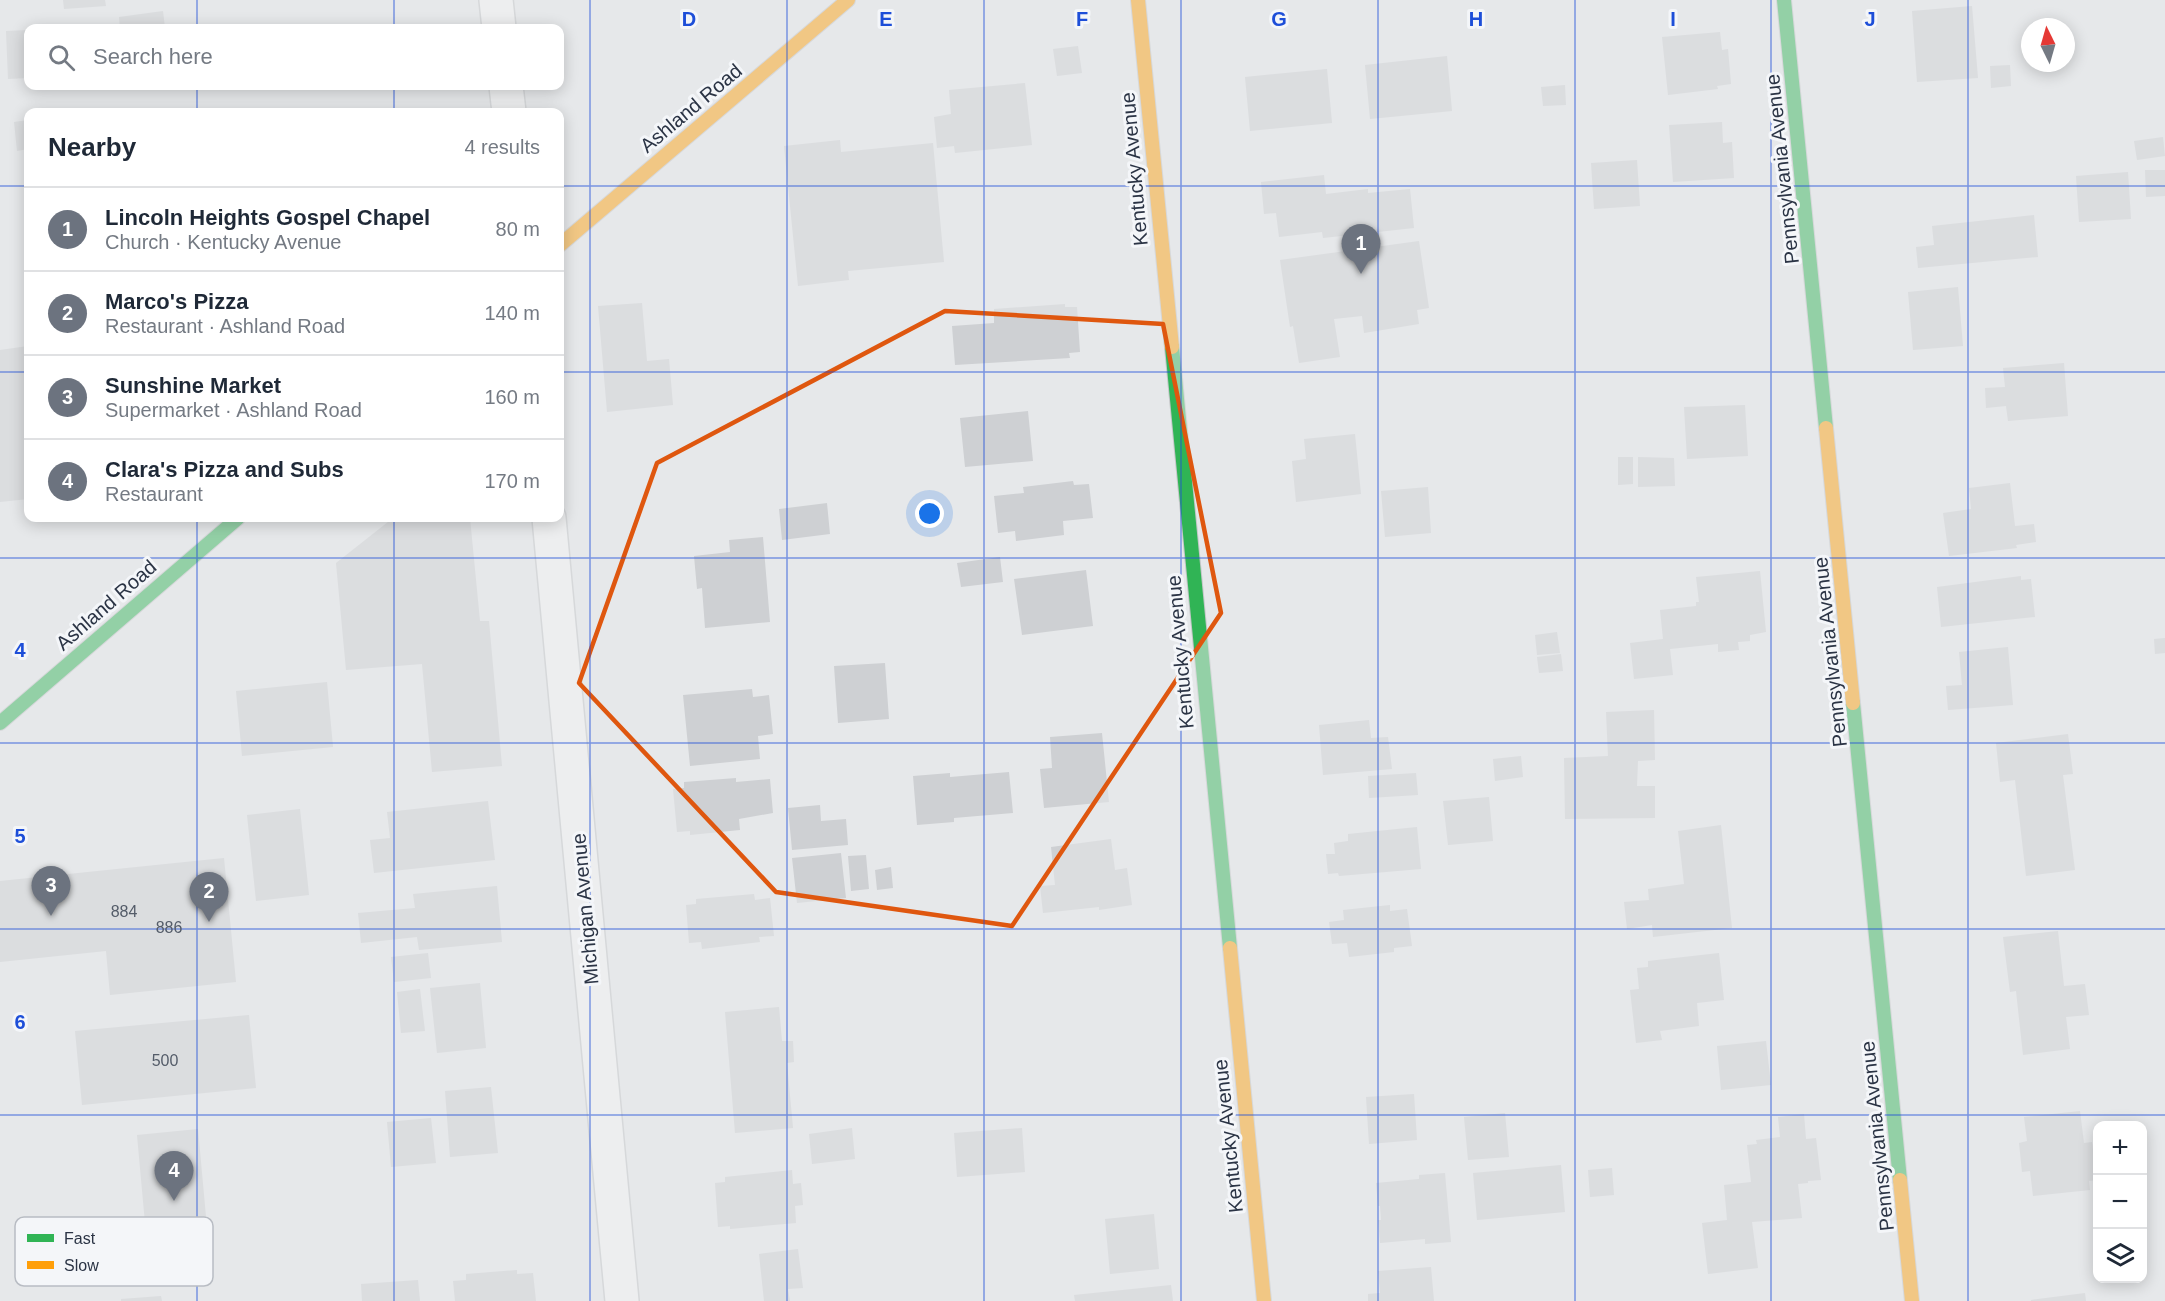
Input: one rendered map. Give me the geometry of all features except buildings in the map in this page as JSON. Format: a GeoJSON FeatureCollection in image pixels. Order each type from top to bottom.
{"type":"FeatureCollection","features":[{"type":"Feature","properties":{"kind":"street"},"geometry":{"type":"LineString","coordinates":[[496,0],[499,24]]}},
{"type":"Feature","properties":{"kind":"street","name":"Ashland Road"},"geometry":{"type":"LineString","coordinates":[[564,242],[848,0]]}},
{"type":"Feature","properties":{"kind":"street","name":"Kentucky Avenue"},"geometry":{"type":"LineString","coordinates":[[1138,0],[1264,1301]]}},
{"type":"Feature","properties":{"kind":"street","name":"Pennsylvania Avenue"},"geometry":{"type":"LineString","coordinates":[[1784,0],[1912,1301]]}},
{"type":"Feature","properties":{"kind":"street"},"geometry":{"type":"LineString","coordinates":[[506,90],[509,108]]}},
{"type":"Feature","properties":{"kind":"street","name":"Ashland Road"},"geometry":{"type":"LineString","coordinates":[[0,723],[233,522]]}},
{"type":"Feature","properties":{"kind":"street","name":"Michigan Avenue"},"geometry":{"type":"LineString","coordinates":[[549,522],[622,1301]]}},
{"type":"Feature","properties":{"kind":"highlighted area"},"geometry":{"type":"Polygon","coordinates":[[[945,311],[1163,324],[1221,613],[1012,926],[776,892],[579,683],[657,463],[945,311]]]}},
{"type":"Feature","properties":{"kind":"traffic: fast"},"geometry":{"type":"LineString","coordinates":[[1784,0],[1826,428]]}},
{"type":"Feature","properties":{"kind":"traffic: fast"},"geometry":{"type":"LineString","coordinates":[[1172,347],[1230,948]]}},
{"type":"Feature","properties":{"kind":"traffic: fast"},"geometry":{"type":"LineString","coordinates":[[0,723],[233,522]]}},
{"type":"Feature","properties":{"kind":"traffic: fast"},"geometry":{"type":"LineString","coordinates":[[1853,703],[1900,1180]]}},
{"type":"Feature","properties":{"kind":"traffic: slow"},"geometry":{"type":"LineString","coordinates":[[564,242],[848,0]]}},
{"type":"Feature","properties":{"kind":"traffic: slow"},"geometry":{"type":"LineString","coordinates":[[1138,0],[1172,347]]}},
{"type":"Feature","properties":{"kind":"traffic: slow"},"geometry":{"type":"LineString","coordinates":[[1826,428],[1853,703]]}},
{"type":"Feature","properties":{"kind":"traffic: slow"},"geometry":{"type":"LineString","coordinates":[[1230,948],[1264,1301]]}},
{"type":"Feature","properties":{"kind":"traffic: slow"},"geometry":{"type":"LineString","coordinates":[[1900,1180],[1912,1301]]}},
{"type":"Feature","properties":{"kind":"place","name":"Lincoln Heights Gospel Chapel"},"geometry":{"type":"Point","coordinates":[1361,274]}},
{"type":"Feature","properties":{"kind":"place","name":"Sunshine Market"},"geometry":{"type":"Point","coordinates":[51,916]}},
{"type":"Feature","properties":{"kind":"place","name":"Marco's Pizza"},"geometry":{"type":"Point","coordinates":[209,922]}},
{"type":"Feature","properties":{"kind":"place","name":"Clara's Pizza and Subs"},"geometry":{"type":"Point","coordinates":[174,1201]}}]}
